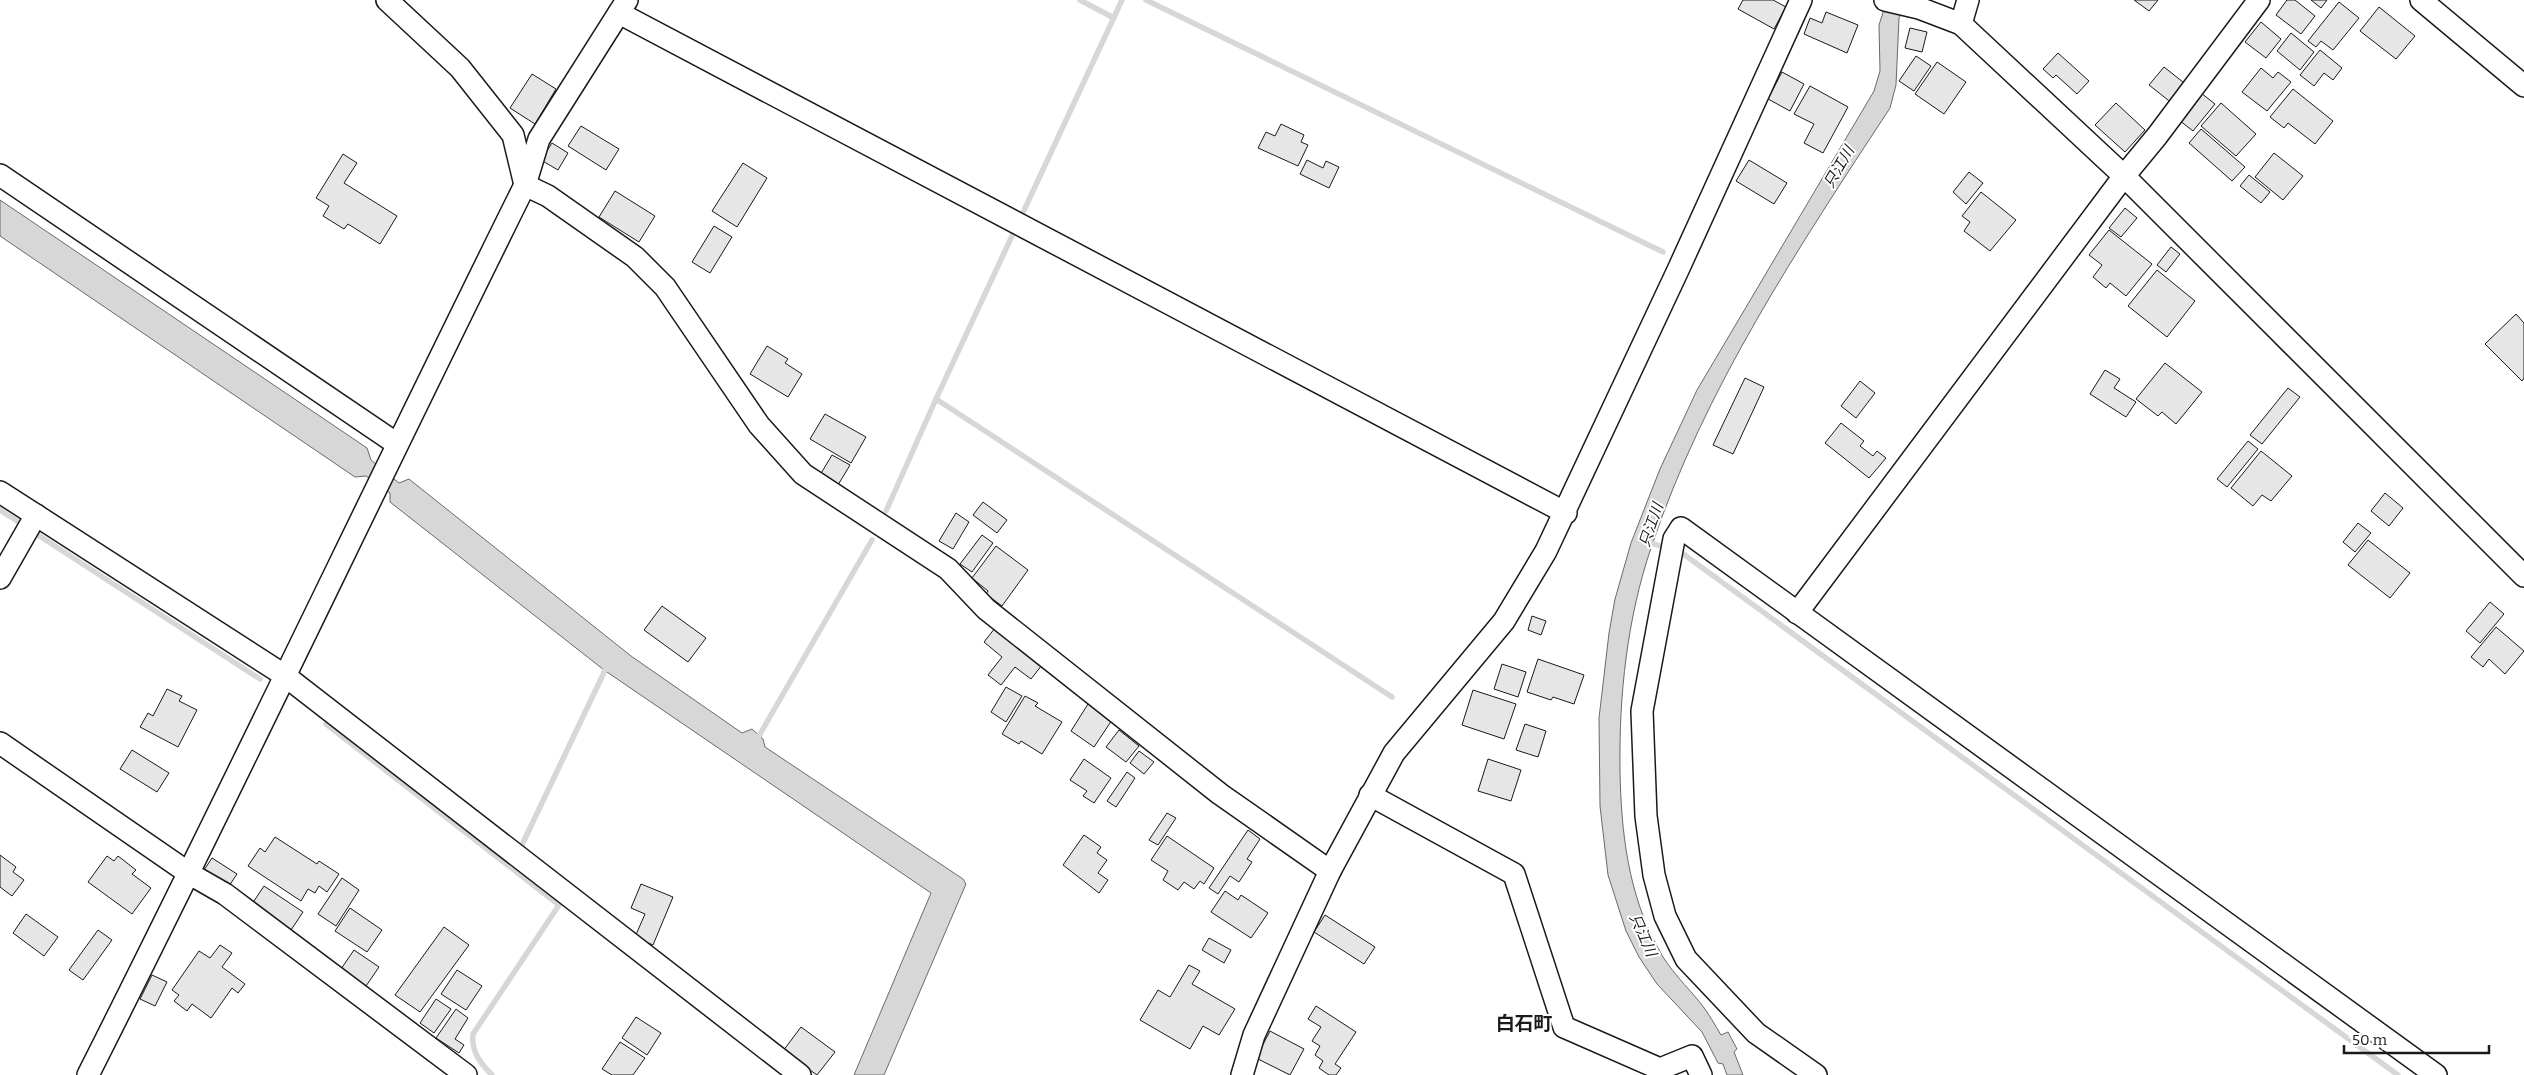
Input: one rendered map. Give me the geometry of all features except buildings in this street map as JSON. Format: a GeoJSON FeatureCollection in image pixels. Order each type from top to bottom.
{"type":"FeatureCollection","features":[{"type":"Feature","properties":{"kind":"street"},"geometry":{"type":"LineString","coordinates":[[387,0],[460,68],[513,135],[525,185]]}},
{"type":"Feature","properties":{"kind":"street"},"geometry":{"type":"LineString","coordinates":[[1247,1074],[1254,1035],[1330,871],[1370,795],[1394,753],[1504,620],[1546,551],[1566,513],[1801,0]]}},
{"type":"Feature","properties":{"kind":"street"},"geometry":{"type":"LineString","coordinates":[[1885,0],[1919,8],[1961,24],[2124,176],[2524,576]]}},
{"type":"Feature","properties":{"kind":"street"},"geometry":{"type":"LineString","coordinates":[[1961,24],[1968,0]]}},
{"type":"Feature","properties":{"kind":"street"},"geometry":{"type":"LineString","coordinates":[[1797,613],[2124,176],[2158,136],[2259,0]]}},
{"type":"Feature","properties":{"kind":"street"},"geometry":{"type":"LineString","coordinates":[[2421,0],[2524,86]]}},
{"type":"Feature","properties":{"kind":"street"},"geometry":{"type":"LineString","coordinates":[[88,1075],[190,874],[387,463],[525,185],[539,139],[623,7],[1020,225],[1566,513]]}},
{"type":"Feature","properties":{"kind":"street"},"geometry":{"type":"LineString","coordinates":[[0,175],[397,444]]}},
{"type":"Feature","properties":{"kind":"street"},"geometry":{"type":"LineString","coordinates":[[525,185],[548,196],[635,257],[665,287],[759,425],[803,474],[948,569],[986,609],[1205,782],[1330,871]]}},
{"type":"Feature","properties":{"kind":"street"},"geometry":{"type":"LineString","coordinates":[[0,492],[284,675],[800,1075]]}},
{"type":"Feature","properties":{"kind":"street"},"geometry":{"type":"LineString","coordinates":[[0,578],[36,516]]}},
{"type":"Feature","properties":{"kind":"street"},"geometry":{"type":"LineString","coordinates":[[1816,1075],[1756,1033],[1686,959],[1665,916],[1654,875],[1646,816],[1642,711],[1674,539],[1681,528],[2436,1075]]}},
{"type":"Feature","properties":{"kind":"street"},"geometry":{"type":"LineString","coordinates":[[0,742],[190,874],[225,894],[466,1075]]}},
{"type":"Feature","properties":{"kind":"street"},"geometry":{"type":"LineString","coordinates":[[1370,795],[1514,874],[1564,1027],[1660,1069],[1692,1056],[1701,1075]]}},
{"type":"Feature","properties":{"kind":"water","name":"只江川"},"geometry":{"type":"Polygon","coordinates":[[[1887,0],[1909,0],[1899,18],[1896,85],[1890,108],[1788,266],[1756,320],[1698,432],[1673,489],[1651,548],[1630,630],[1623,686],[1620,742],[1622,816],[1628,862],[1640,906],[1662,956],[1705,1008],[1721,1035],[1728,1032],[1737,1049],[1734,1052],[1743,1075],[1727,1075],[1723,1064],[1718,1063],[1702,1032],[1657,984],[1639,957],[1626,931],[1608,875],[1600,806],[1599,718],[1609,633],[1615,599],[1631,543],[1660,469],[1697,390],[1874,91],[1880,71],[1879,25],[1887,0]]]}},
{"type":"Feature","properties":{"kind":"water"},"geometry":{"type":"Polygon","coordinates":[[[0,200],[367,448],[371,460],[399,483],[409,479],[631,656],[742,733],[752,729],[763,739],[765,747],[963,879],[966,884],[884,1075],[854,1075],[931,893],[604,670],[390,502],[390,493],[366,476],[355,477],[0,236],[0,200]]]}},
{"type":"Feature","properties":{"kind":"waterway"},"geometry":{"type":"LineString","coordinates":[[1080,0],[1114,18]]}},
{"type":"Feature","properties":{"kind":"waterway"},"geometry":{"type":"LineString","coordinates":[[886,511],[936,399],[1122,0]]}},
{"type":"Feature","properties":{"kind":"waterway"},"geometry":{"type":"LineString","coordinates":[[1146,0],[1663,252]]}},
{"type":"Feature","properties":{"kind":"waterway"},"geometry":{"type":"LineString","coordinates":[[936,399],[1392,697]]}},
{"type":"Feature","properties":{"kind":"waterway"},"geometry":{"type":"LineString","coordinates":[[0,510],[17,521]]}},
{"type":"Feature","properties":{"kind":"waterway"},"geometry":{"type":"LineString","coordinates":[[38,535],[260,679]]}},
{"type":"Feature","properties":{"kind":"waterway"},"geometry":{"type":"LineString","coordinates":[[756,741],[872,540]]}},
{"type":"Feature","properties":{"kind":"waterway","name":"只江川"},"geometry":{"type":"LineString","coordinates":[[1646,541],[1660,546]]}},
{"type":"Feature","properties":{"kind":"waterway"},"geometry":{"type":"LineString","coordinates":[[1682,553],[2398,1075]]}},
{"type":"Feature","properties":{"kind":"waterway"},"geometry":{"type":"LineString","coordinates":[[521,847],[608,664]]}},
{"type":"Feature","properties":{"kind":"waterway"},"geometry":{"type":"LineString","coordinates":[[326,724],[559,905],[473,1034],[473,1046],[477,1056],[492,1075]]}},
{"type":"Feature","properties":{"kind":"district","name":"白石町"},"geometry":{"type":"Point","coordinates":[1524,1023]}}]}
